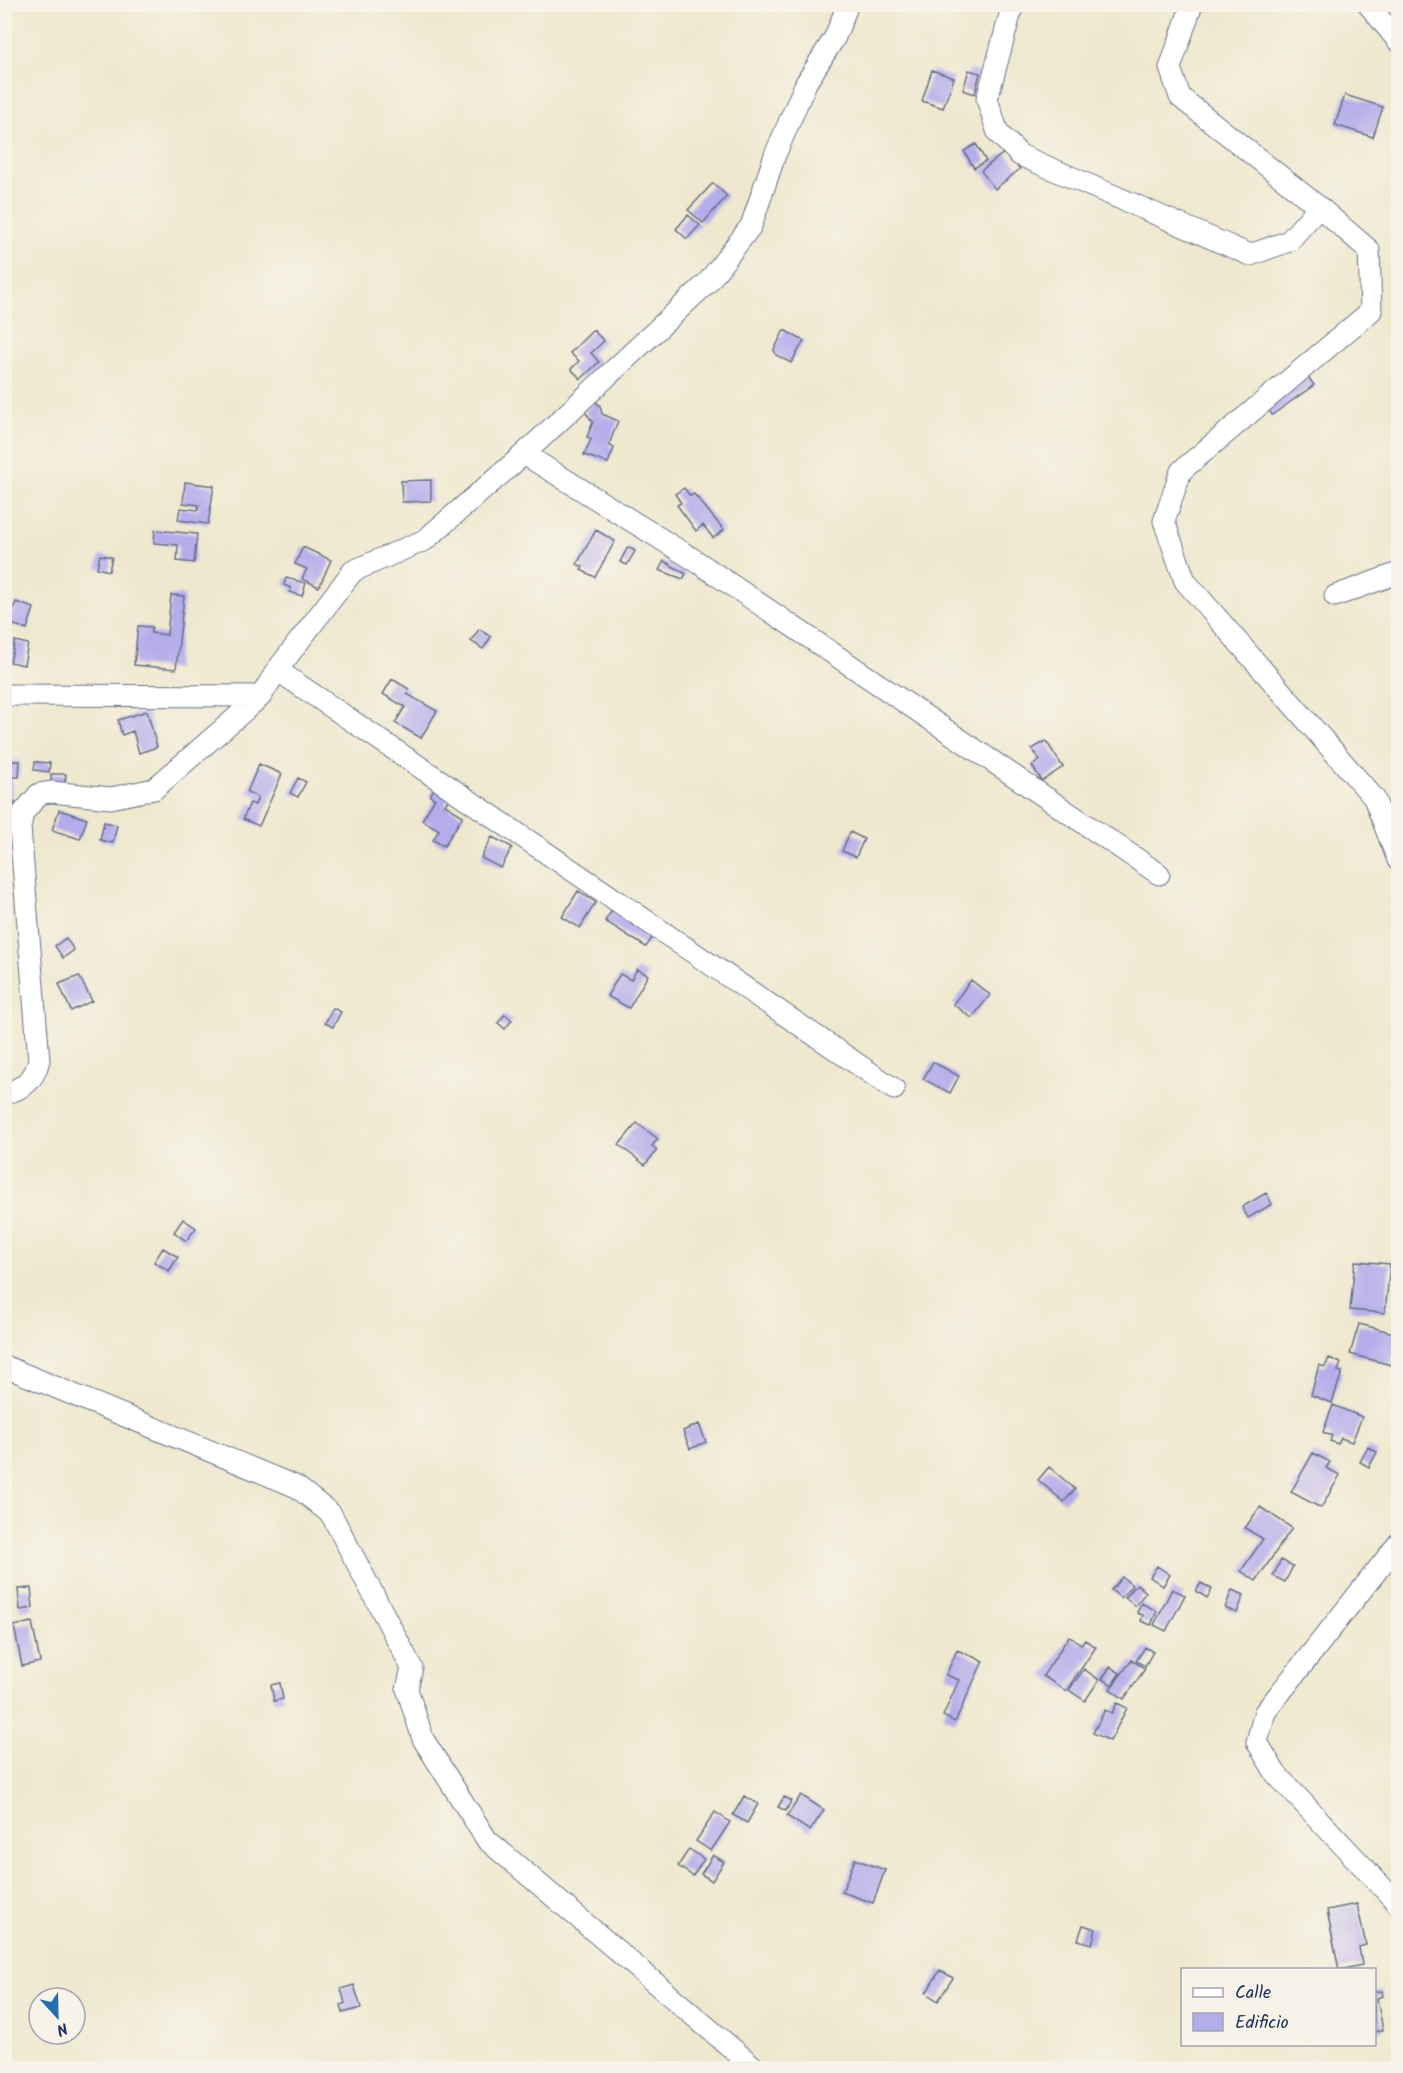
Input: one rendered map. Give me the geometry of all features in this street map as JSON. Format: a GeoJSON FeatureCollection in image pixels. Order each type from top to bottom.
{"type":"FeatureCollection","features":[{"type":"Feature","properties":{"kind":"street"},"geometry":{"type":"LineString","coordinates":[[4,1094],[23,1089],[36,1074],[39,1060],[20,828],[23,813],[39,794],[51,792],[111,798],[154,789],[261,696],[277,670],[353,572],[424,540],[524,454],[708,282],[751,226],[774,155],[806,83],[835,37],[848,4]]}},
{"type":"Feature","properties":{"kind":"street"},"geometry":{"type":"LineString","coordinates":[[1013,4],[987,99],[998,133],[1020,155],[1250,255],[1289,241],[1319,207]]}},
{"type":"Feature","properties":{"kind":"street"},"geometry":{"type":"LineString","coordinates":[[1192,4],[1170,68],[1180,97],[1319,207],[1369,250],[1371,311],[1181,471],[1164,521],[1185,581],[1374,798],[1398,860]]}},
{"type":"Feature","properties":{"kind":"street"},"geometry":{"type":"LineString","coordinates":[[1368,4],[1398,41]]}},
{"type":"Feature","properties":{"kind":"street"},"geometry":{"type":"LineString","coordinates":[[524,454],[693,559],[1159,874]]}},
{"type":"Feature","properties":{"kind":"street"},"geometry":{"type":"LineString","coordinates":[[1335,596],[1398,573]]}},
{"type":"Feature","properties":{"kind":"street"},"geometry":{"type":"LineString","coordinates":[[277,670],[894,1089]]}},
{"type":"Feature","properties":{"kind":"street"},"geometry":{"type":"LineString","coordinates":[[4,695],[261,696]]}},
{"type":"Feature","properties":{"kind":"street"},"geometry":{"type":"LineString","coordinates":[[4,1366],[297,1488],[331,1514],[412,1668],[407,1689],[423,1739],[487,1840],[755,2068]]}},
{"type":"Feature","properties":{"kind":"street"},"geometry":{"type":"LineString","coordinates":[[1398,1544],[1264,1712],[1257,1742],[1276,1774],[1398,1904]]}},
{"type":"Feature","properties":{"kind":"building"},"geometry":{"type":"Polygon","coordinates":[[[932,70],[954,78],[943,108],[922,101],[932,70]]]}},
{"type":"Feature","properties":{"kind":"building"},"geometry":{"type":"Polygon","coordinates":[[[969,70],[980,73],[975,94],[963,90],[969,70]]]}},
{"type":"Feature","properties":{"kind":"building"},"geometry":{"type":"Polygon","coordinates":[[[1345,95],[1383,107],[1373,137],[1335,125],[1345,95]]]}},
{"type":"Feature","properties":{"kind":"building"},"geometry":{"type":"Polygon","coordinates":[[[976,144],[986,161],[974,168],[964,151],[976,144]]]}},
{"type":"Feature","properties":{"kind":"building"},"geometry":{"type":"Polygon","coordinates":[[[1005,152],[1020,169],[995,189],[981,171],[1005,152]]]}},
{"type":"Feature","properties":{"kind":"building"},"geometry":{"type":"Polygon","coordinates":[[[713,183],[727,196],[703,223],[688,210],[713,183]]]}},
{"type":"Feature","properties":{"kind":"building"},"geometry":{"type":"Polygon","coordinates":[[[688,215],[700,225],[687,239],[676,229],[688,215]]]}},
{"type":"Feature","properties":{"kind":"building"},"geometry":{"type":"Polygon","coordinates":[[[593,330],[604,341],[591,353],[599,362],[581,379],[571,369],[579,361],[570,353],[593,330]]]}},
{"type":"Feature","properties":{"kind":"building"},"geometry":{"type":"Polygon","coordinates":[[[784,330],[804,341],[791,363],[776,355],[774,350],[784,330]]]}},
{"type":"Feature","properties":{"kind":"building"},"geometry":{"type":"Polygon","coordinates":[[[1305,373],[1314,385],[1272,415],[1266,405],[1305,373]]]}},
{"type":"Feature","properties":{"kind":"building"},"geometry":{"type":"Polygon","coordinates":[[[595,401],[600,406],[602,414],[618,421],[609,445],[614,448],[608,463],[584,455],[591,439],[587,437],[593,422],[585,412],[595,401]]]}},
{"type":"Feature","properties":{"kind":"building"},"geometry":{"type":"Polygon","coordinates":[[[431,480],[431,501],[402,502],[401,481],[431,480]]]}},
{"type":"Feature","properties":{"kind":"building"},"geometry":{"type":"Polygon","coordinates":[[[185,482],[214,486],[208,524],[178,520],[180,508],[198,510],[199,505],[183,503],[185,482]]]}},
{"type":"Feature","properties":{"kind":"building"},"geometry":{"type":"Polygon","coordinates":[[[684,488],[690,496],[694,494],[724,530],[713,538],[703,525],[696,531],[677,505],[681,503],[675,494],[684,488]]]}},
{"type":"Feature","properties":{"kind":"building"},"geometry":{"type":"Polygon","coordinates":[[[155,530],[197,534],[194,563],[177,561],[178,545],[154,543],[155,530]]]}},
{"type":"Feature","properties":{"kind":"building"},"geometry":{"type":"Polygon","coordinates":[[[596,530],[615,541],[595,577],[581,570],[583,567],[577,564],[596,530]]]}},
{"type":"Feature","properties":{"kind":"building"},"geometry":{"type":"Polygon","coordinates":[[[303,547],[331,560],[319,587],[302,579],[307,569],[295,564],[303,547]]]}},
{"type":"Feature","properties":{"kind":"building"},"geometry":{"type":"Polygon","coordinates":[[[628,547],[635,551],[627,565],[620,562],[628,547]]]}},
{"type":"Feature","properties":{"kind":"building"},"geometry":{"type":"Polygon","coordinates":[[[100,555],[112,557],[109,571],[97,568],[100,555]]]}},
{"type":"Feature","properties":{"kind":"building"},"geometry":{"type":"Polygon","coordinates":[[[664,561],[686,574],[683,579],[659,570],[664,561]]]}},
{"type":"Feature","properties":{"kind":"building"},"geometry":{"type":"Polygon","coordinates":[[[286,578],[306,583],[302,596],[290,592],[291,588],[284,585],[286,578]]]}},
{"type":"Feature","properties":{"kind":"building"},"geometry":{"type":"Polygon","coordinates":[[[171,595],[184,596],[176,669],[134,665],[138,626],[152,627],[151,633],[167,635],[171,595]]]}},
{"type":"Feature","properties":{"kind":"building"},"geometry":{"type":"Polygon","coordinates":[[[16,602],[34,608],[27,629],[8,623],[16,602]]]}},
{"type":"Feature","properties":{"kind":"building"},"geometry":{"type":"Polygon","coordinates":[[[479,629],[491,637],[483,649],[471,641],[479,629]]]}},
{"type":"Feature","properties":{"kind":"building"},"geometry":{"type":"Polygon","coordinates":[[[15,641],[28,644],[24,665],[10,662],[15,641]]]}},
{"type":"Feature","properties":{"kind":"building"},"geometry":{"type":"Polygon","coordinates":[[[392,679],[409,689],[407,694],[437,711],[421,738],[395,723],[405,707],[383,694],[392,679]]]}},
{"type":"Feature","properties":{"kind":"building"},"geometry":{"type":"Polygon","coordinates":[[[147,711],[157,747],[139,753],[133,731],[122,735],[118,720],[147,711]]]}},
{"type":"Feature","properties":{"kind":"building"},"geometry":{"type":"Polygon","coordinates":[[[1046,741],[1063,767],[1042,781],[1032,766],[1040,760],[1032,749],[1046,741]]]}},
{"type":"Feature","properties":{"kind":"building"},"geometry":{"type":"Polygon","coordinates":[[[4,761],[20,761],[19,777],[4,777],[4,761]]]}},
{"type":"Feature","properties":{"kind":"building"},"geometry":{"type":"Polygon","coordinates":[[[35,762],[50,763],[49,772],[34,770],[35,762]]]}},
{"type":"Feature","properties":{"kind":"building"},"geometry":{"type":"Polygon","coordinates":[[[259,764],[282,774],[259,826],[243,819],[250,803],[255,805],[258,797],[247,792],[259,764]]]}},
{"type":"Feature","properties":{"kind":"building"},"geometry":{"type":"Polygon","coordinates":[[[51,774],[66,774],[65,783],[51,782],[51,774]]]}},
{"type":"Feature","properties":{"kind":"building"},"geometry":{"type":"Polygon","coordinates":[[[4,778],[12,779],[11,797],[4,796],[4,778]]]}},
{"type":"Feature","properties":{"kind":"building"},"geometry":{"type":"Polygon","coordinates":[[[298,778],[306,782],[298,797],[290,793],[298,778]]]}},
{"type":"Feature","properties":{"kind":"building"},"geometry":{"type":"Polygon","coordinates":[[[435,786],[451,795],[445,805],[463,816],[444,846],[433,840],[439,830],[422,820],[435,799],[430,796],[435,786]]]}},
{"type":"Feature","properties":{"kind":"building"},"geometry":{"type":"Polygon","coordinates":[[[4,801],[15,802],[14,815],[4,814],[4,801]]]}},
{"type":"Feature","properties":{"kind":"building"},"geometry":{"type":"Polygon","coordinates":[[[59,810],[87,819],[80,839],[52,830],[59,810]]]}},
{"type":"Feature","properties":{"kind":"building"},"geometry":{"type":"Polygon","coordinates":[[[104,822],[117,825],[113,843],[100,840],[104,822]]]}},
{"type":"Feature","properties":{"kind":"building"},"geometry":{"type":"Polygon","coordinates":[[[850,832],[864,839],[856,857],[842,851],[850,832]]]}},
{"type":"Feature","properties":{"kind":"building"},"geometry":{"type":"Polygon","coordinates":[[[492,837],[512,847],[501,868],[481,858],[492,837]]]}},
{"type":"Feature","properties":{"kind":"building"},"geometry":{"type":"Polygon","coordinates":[[[578,891],[596,902],[580,928],[562,917],[578,891]]]}},
{"type":"Feature","properties":{"kind":"building"},"geometry":{"type":"Polygon","coordinates":[[[612,910],[656,932],[646,947],[605,921],[612,910]]]}},
{"type":"Feature","properties":{"kind":"building"},"geometry":{"type":"Polygon","coordinates":[[[66,938],[74,950],[63,958],[55,946],[66,938]]]}},
{"type":"Feature","properties":{"kind":"building"},"geometry":{"type":"Polygon","coordinates":[[[637,969],[648,975],[629,1008],[607,996],[620,974],[631,980],[637,969]]]}},
{"type":"Feature","properties":{"kind":"building"},"geometry":{"type":"Polygon","coordinates":[[[79,976],[92,1001],[71,1011],[59,984],[79,976]]]}},
{"type":"Feature","properties":{"kind":"building"},"geometry":{"type":"Polygon","coordinates":[[[971,980],[990,995],[972,1018],[953,1004],[971,980]]]}},
{"type":"Feature","properties":{"kind":"building"},"geometry":{"type":"Polygon","coordinates":[[[333,1008],[341,1012],[333,1027],[325,1023],[333,1008]]]}},
{"type":"Feature","properties":{"kind":"building"},"geometry":{"type":"Polygon","coordinates":[[[505,1014],[512,1020],[505,1029],[498,1023],[505,1014]]]}},
{"type":"Feature","properties":{"kind":"building"},"geometry":{"type":"Polygon","coordinates":[[[933,1062],[959,1076],[950,1093],[923,1079],[933,1062]]]}},
{"type":"Feature","properties":{"kind":"building"},"geometry":{"type":"Polygon","coordinates":[[[637,1123],[658,1139],[652,1146],[657,1150],[645,1165],[619,1145],[637,1123]]]}},
{"type":"Feature","properties":{"kind":"building"},"geometry":{"type":"Polygon","coordinates":[[[1266,1193],[1272,1204],[1248,1218],[1242,1207],[1266,1193]]]}},
{"type":"Feature","properties":{"kind":"building"},"geometry":{"type":"Polygon","coordinates":[[[183,1219],[196,1228],[186,1241],[174,1232],[183,1219]]]}},
{"type":"Feature","properties":{"kind":"building"},"geometry":{"type":"Polygon","coordinates":[[[163,1248],[178,1257],[169,1271],[154,1262],[163,1248]]]}},
{"type":"Feature","properties":{"kind":"building"},"geometry":{"type":"Polygon","coordinates":[[[1355,1261],[1390,1264],[1385,1313],[1350,1310],[1355,1261]]]}},
{"type":"Feature","properties":{"kind":"building"},"geometry":{"type":"Polygon","coordinates":[[[1359,1324],[1398,1334],[1391,1365],[1350,1354],[1359,1324]]]}},
{"type":"Feature","properties":{"kind":"building"},"geometry":{"type":"Polygon","coordinates":[[[1329,1358],[1341,1363],[1338,1371],[1342,1372],[1332,1403],[1311,1395],[1319,1365],[1325,1367],[1329,1358]]]}},
{"type":"Feature","properties":{"kind":"building"},"geometry":{"type":"Polygon","coordinates":[[[1333,1405],[1362,1417],[1352,1442],[1341,1438],[1338,1444],[1330,1441],[1332,1436],[1323,1432],[1333,1405]]]}},
{"type":"Feature","properties":{"kind":"building"},"geometry":{"type":"Polygon","coordinates":[[[699,1424],[706,1442],[690,1449],[683,1431],[699,1424]]]}},
{"type":"Feature","properties":{"kind":"building"},"geometry":{"type":"Polygon","coordinates":[[[1368,1447],[1377,1452],[1369,1467],[1360,1462],[1368,1447]]]}},
{"type":"Feature","properties":{"kind":"building"},"geometry":{"type":"Polygon","coordinates":[[[1313,1453],[1330,1462],[1326,1468],[1340,1475],[1321,1508],[1291,1492],[1313,1453]]]}},
{"type":"Feature","properties":{"kind":"building"},"geometry":{"type":"Polygon","coordinates":[[[1049,1467],[1075,1489],[1064,1502],[1038,1480],[1049,1467]]]}},
{"type":"Feature","properties":{"kind":"building"},"geometry":{"type":"Polygon","coordinates":[[[1260,1507],[1292,1528],[1256,1581],[1241,1571],[1263,1539],[1245,1528],[1260,1507]]]}},
{"type":"Feature","properties":{"kind":"building"},"geometry":{"type":"Polygon","coordinates":[[[1281,1560],[1293,1566],[1285,1582],[1273,1576],[1281,1560]]]}},
{"type":"Feature","properties":{"kind":"building"},"geometry":{"type":"Polygon","coordinates":[[[1157,1566],[1170,1575],[1163,1586],[1150,1577],[1157,1566]]]}},
{"type":"Feature","properties":{"kind":"building"},"geometry":{"type":"Polygon","coordinates":[[[1122,1577],[1132,1585],[1121,1598],[1111,1590],[1122,1577]]]}},
{"type":"Feature","properties":{"kind":"building"},"geometry":{"type":"Polygon","coordinates":[[[1201,1583],[1212,1589],[1207,1598],[1196,1591],[1201,1583]]]}},
{"type":"Feature","properties":{"kind":"building"},"geometry":{"type":"Polygon","coordinates":[[[1137,1584],[1146,1592],[1135,1606],[1125,1598],[1137,1584]]]}},
{"type":"Feature","properties":{"kind":"building"},"geometry":{"type":"Polygon","coordinates":[[[31,1588],[33,1608],[20,1610],[18,1589],[31,1588]]]}},
{"type":"Feature","properties":{"kind":"building"},"geometry":{"type":"Polygon","coordinates":[[[1172,1589],[1185,1595],[1166,1631],[1154,1625],[1172,1589]]]}},
{"type":"Feature","properties":{"kind":"building"},"geometry":{"type":"Polygon","coordinates":[[[1232,1590],[1244,1595],[1237,1613],[1225,1608],[1232,1590]]]}},
{"type":"Feature","properties":{"kind":"building"},"geometry":{"type":"Polygon","coordinates":[[[1141,1603],[1157,1611],[1151,1625],[1141,1621],[1143,1615],[1137,1613],[1141,1603]]]}},
{"type":"Feature","properties":{"kind":"building"},"geometry":{"type":"Polygon","coordinates":[[[32,1622],[40,1662],[22,1666],[14,1626],[32,1622]]]}},
{"type":"Feature","properties":{"kind":"building"},"geometry":{"type":"Polygon","coordinates":[[[1069,1636],[1081,1644],[1085,1640],[1096,1647],[1066,1691],[1043,1676],[1069,1636]]]}},
{"type":"Feature","properties":{"kind":"building"},"geometry":{"type":"Polygon","coordinates":[[[1145,1647],[1153,1652],[1145,1666],[1136,1661],[1145,1647]]]}},
{"type":"Feature","properties":{"kind":"building"},"geometry":{"type":"Polygon","coordinates":[[[957,1650],[983,1661],[955,1722],[943,1716],[959,1680],[946,1675],[957,1650]]]}},
{"type":"Feature","properties":{"kind":"building"},"geometry":{"type":"Polygon","coordinates":[[[1132,1660],[1145,1669],[1124,1699],[1110,1689],[1132,1660]]]}},
{"type":"Feature","properties":{"kind":"building"},"geometry":{"type":"Polygon","coordinates":[[[1110,1667],[1120,1673],[1112,1685],[1102,1679],[1110,1667]]]}},
{"type":"Feature","properties":{"kind":"building"},"geometry":{"type":"Polygon","coordinates":[[[1084,1669],[1099,1680],[1085,1701],[1069,1690],[1084,1669]]]}},
{"type":"Feature","properties":{"kind":"building"},"geometry":{"type":"Polygon","coordinates":[[[280,1683],[283,1699],[274,1701],[271,1685],[280,1683]]]}},
{"type":"Feature","properties":{"kind":"building"},"geometry":{"type":"Polygon","coordinates":[[[1117,1703],[1127,1708],[1110,1741],[1093,1733],[1105,1710],[1112,1713],[1117,1703]]]}},
{"type":"Feature","properties":{"kind":"building"},"geometry":{"type":"Polygon","coordinates":[[[801,1795],[824,1810],[810,1831],[787,1816],[801,1795]]]}},
{"type":"Feature","properties":{"kind":"building"},"geometry":{"type":"Polygon","coordinates":[[[744,1796],[758,1804],[747,1823],[733,1815],[744,1796]]]}},
{"type":"Feature","properties":{"kind":"building"},"geometry":{"type":"Polygon","coordinates":[[[784,1797],[791,1801],[786,1811],[778,1807],[784,1797]]]}},
{"type":"Feature","properties":{"kind":"building"},"geometry":{"type":"Polygon","coordinates":[[[715,1812],[730,1822],[711,1851],[696,1841],[715,1812]]]}},
{"type":"Feature","properties":{"kind":"building"},"geometry":{"type":"Polygon","coordinates":[[[689,1849],[704,1859],[693,1876],[678,1866],[689,1849]]]}},
{"type":"Feature","properties":{"kind":"building"},"geometry":{"type":"Polygon","coordinates":[[[713,1855],[724,1862],[712,1881],[701,1874],[713,1855]]]}},
{"type":"Feature","properties":{"kind":"building"},"geometry":{"type":"Polygon","coordinates":[[[855,1859],[885,1870],[873,1903],[842,1892],[855,1859]]]}},
{"type":"Feature","properties":{"kind":"building"},"geometry":{"type":"Polygon","coordinates":[[[1357,1904],[1366,1945],[1359,1947],[1362,1965],[1339,1968],[1327,1910],[1357,1904]]]}},
{"type":"Feature","properties":{"kind":"building"},"geometry":{"type":"Polygon","coordinates":[[[1083,1925],[1096,1929],[1092,1944],[1078,1940],[1083,1925]]]}},
{"type":"Feature","properties":{"kind":"building"},"geometry":{"type":"Polygon","coordinates":[[[940,1970],[953,1978],[938,2001],[926,1993],[940,1970]]]}},
{"type":"Feature","properties":{"kind":"building"},"geometry":{"type":"Polygon","coordinates":[[[354,1985],[361,2008],[343,2013],[341,2005],[345,2003],[341,1989],[354,1985]]]}},
{"type":"Feature","properties":{"kind":"building"},"geometry":{"type":"Polygon","coordinates":[[[1382,1991],[1383,1996],[1377,1998],[1383,2030],[1376,2032],[1376,1992],[1382,1991]]]}}]}
